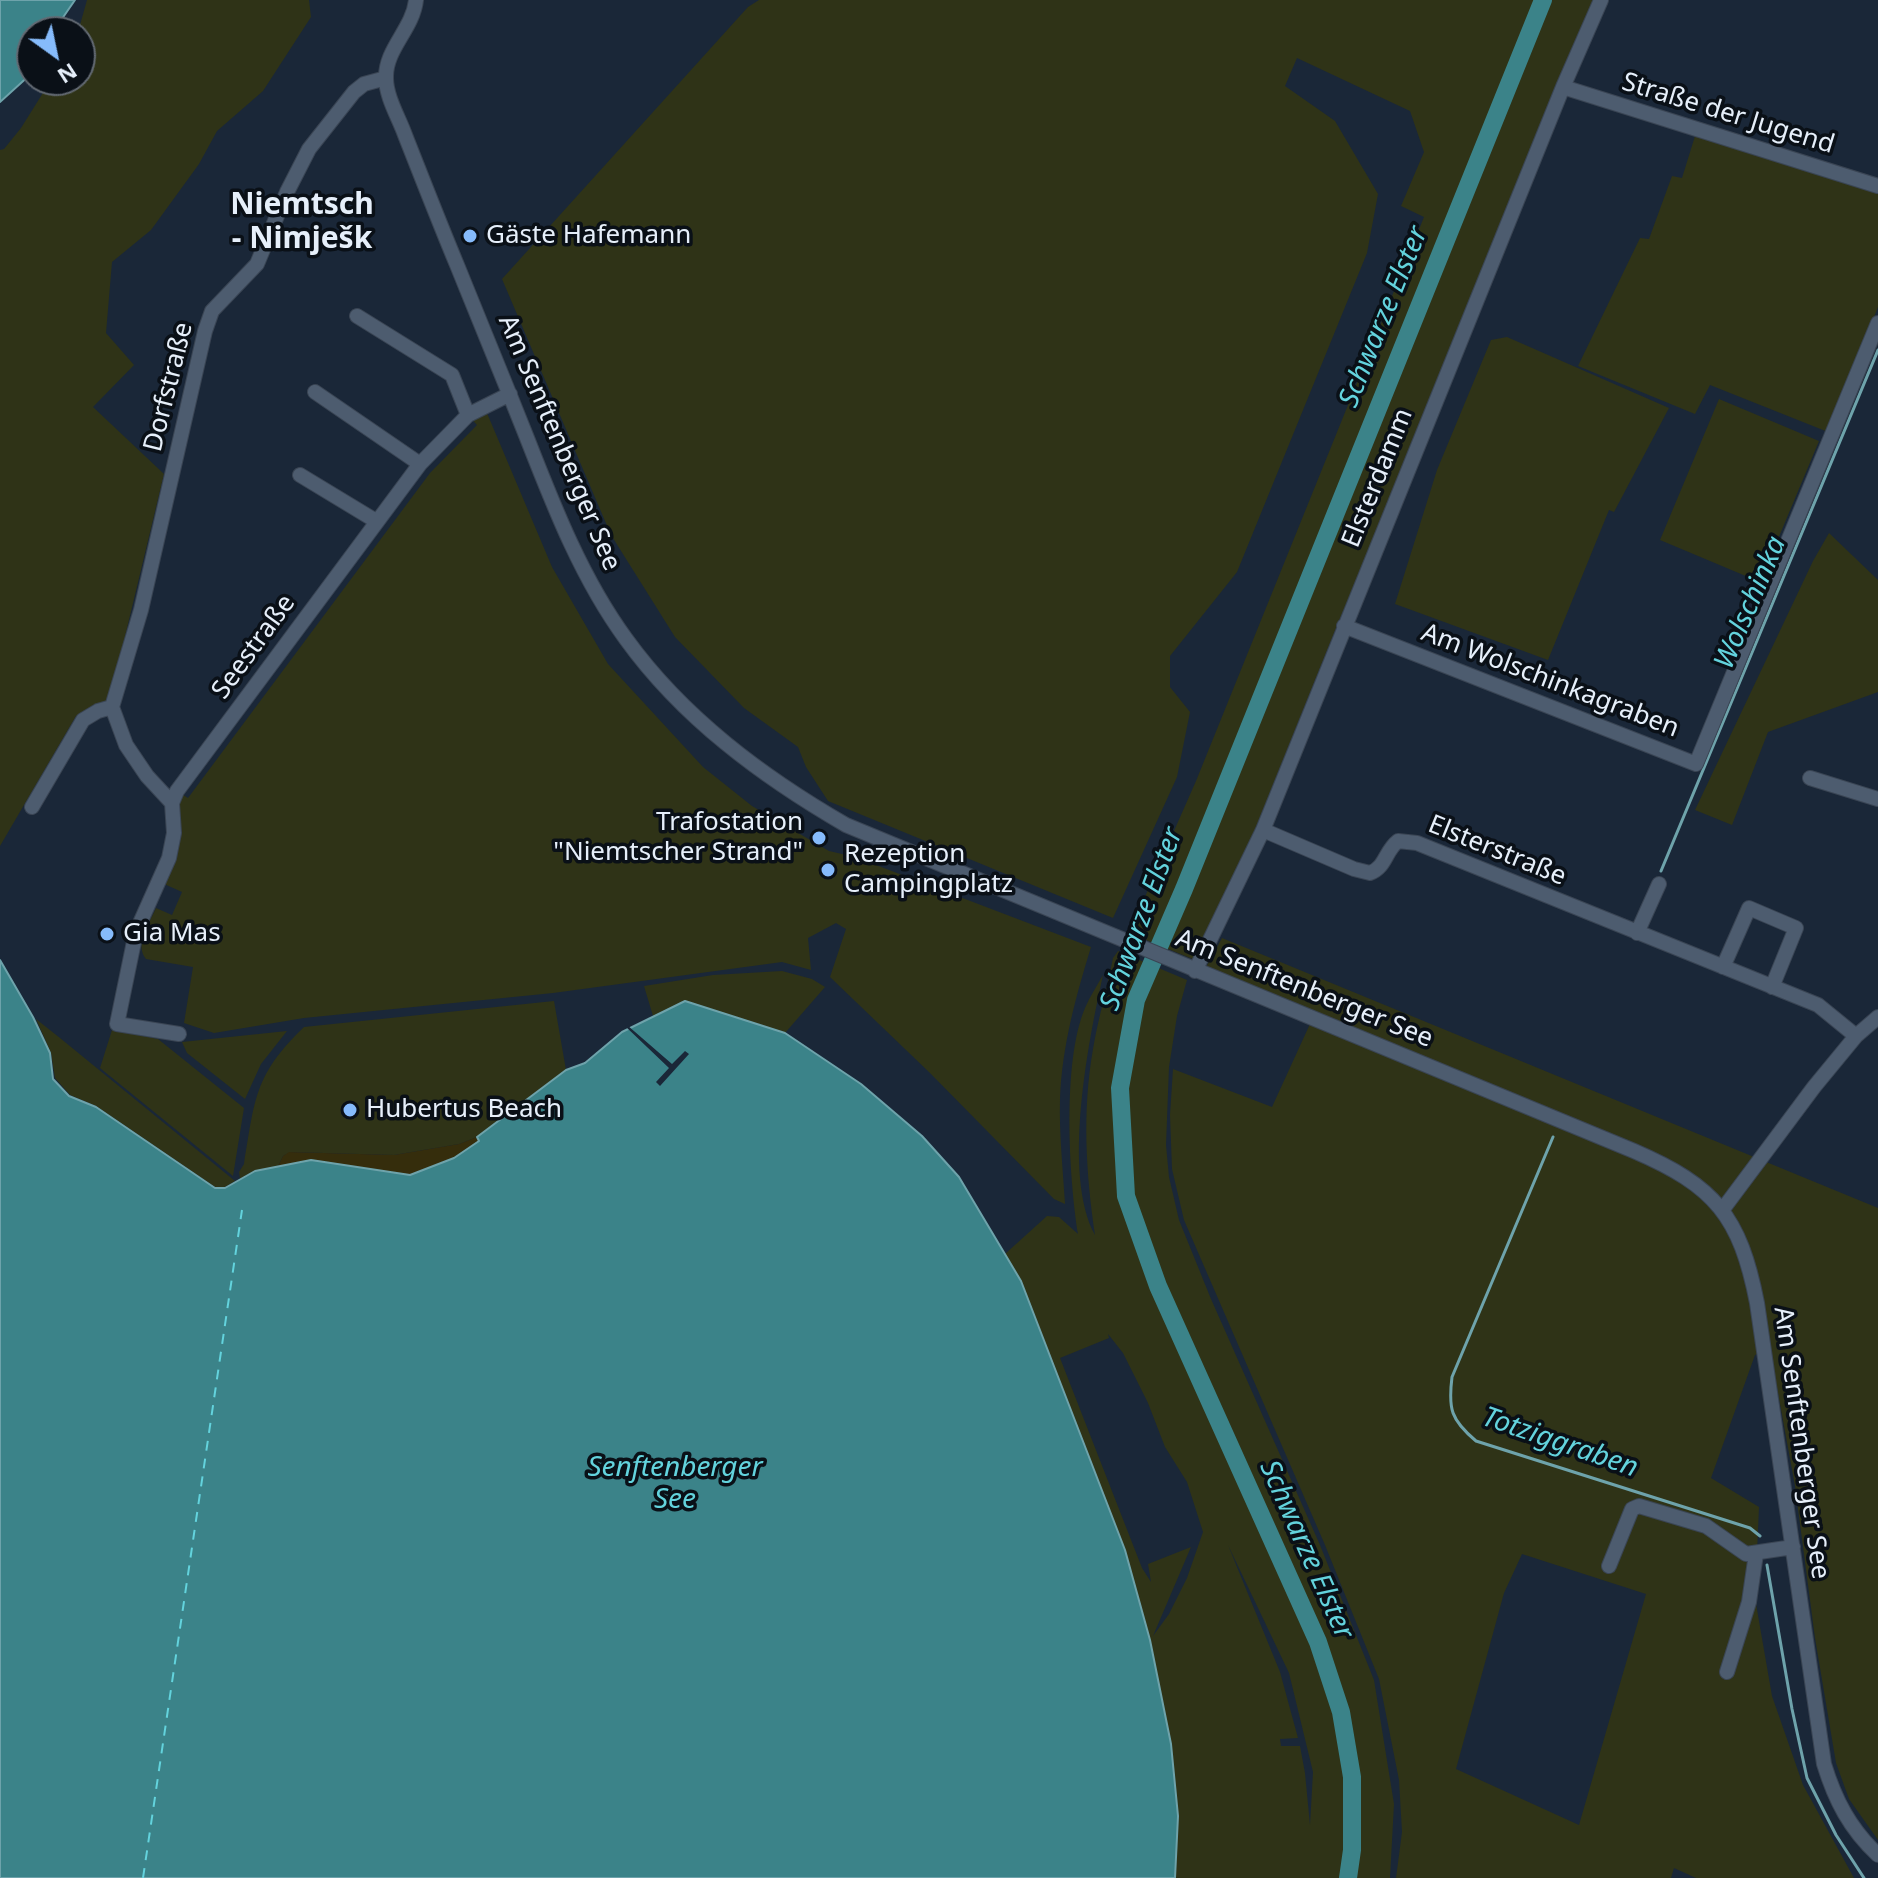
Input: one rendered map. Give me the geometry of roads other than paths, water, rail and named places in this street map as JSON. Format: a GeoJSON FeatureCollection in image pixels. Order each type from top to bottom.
{"type":"FeatureCollection","features":[{"type":"Feature","properties":{"kind":"street"},"geometry":{"type":"LineString","coordinates":[[386,78],[392,52],[406,30],[416,0]]}},
{"type":"Feature","properties":{"kind":"street","name":"Elsterdamm"},"geometry":{"type":"LineString","coordinates":[[1189,968],[1263,830],[1601,0]]}},
{"type":"Feature","properties":{"kind":"street","name":"Am Senftenberger See"},"geometry":{"type":"LineString","coordinates":[[386,78],[392,103],[545,484],[595,590],[626,639],[672,693],[721,739],[789,792],[846,825],[1670,1167],[1697,1184],[1723,1209],[1749,1264],[1824,1764],[1837,1803],[1878,1855]]}},
{"type":"Feature","properties":{"kind":"street","name":"Dorfstraße"},"geometry":{"type":"LineString","coordinates":[[112,707],[141,610],[212,311],[257,264],[309,149],[337,111],[364,84],[386,78]]}},
{"type":"Feature","properties":{"kind":"street","name":"Straße der Jugend"},"geometry":{"type":"LineString","coordinates":[[1563,87],[1878,186]]}},
{"type":"Feature","properties":{"kind":"street"},"geometry":{"type":"LineString","coordinates":[[357,316],[452,375],[468,415]]}},
{"type":"Feature","properties":{"kind":"street","name":"Am Wolschinkagraben"},"geometry":{"type":"LineString","coordinates":[[1344,626],[1696,764],[1878,323]]}},
{"type":"Feature","properties":{"kind":"street"},"geometry":{"type":"LineString","coordinates":[[315,392],[420,464]]}},
{"type":"Feature","properties":{"kind":"street","name":"Seestraße"},"geometry":{"type":"LineString","coordinates":[[172,803],[177,791],[420,464],[468,415],[510,394]]}},
{"type":"Feature","properties":{"kind":"street"},"geometry":{"type":"LineString","coordinates":[[300,475],[376,521]]}},
{"type":"Feature","properties":{"kind":"street"},"geometry":{"type":"LineString","coordinates":[[32,807],[83,720],[112,707],[126,745],[147,776],[172,803],[174,833],[169,858],[136,932],[117,1024],[179,1034]]}},
{"type":"Feature","properties":{"kind":"street"},"geometry":{"type":"LineString","coordinates":[[1810,778],[1878,799]]}},
{"type":"Feature","properties":{"kind":"street","name":"Elsterstraße"},"geometry":{"type":"LineString","coordinates":[[1263,830],[1370,873],[1382,866],[1398,841],[1417,843],[1818,1005],[1856,1036]]}},
{"type":"Feature","properties":{"kind":"street"},"geometry":{"type":"LineString","coordinates":[[1637,933],[1659,884]]}},
{"type":"Feature","properties":{"kind":"street"},"geometry":{"type":"LineString","coordinates":[[1723,967],[1749,908],[1796,928],[1772,987]]}},
{"type":"Feature","properties":{"kind":"street"},"geometry":{"type":"LineString","coordinates":[[1723,1209],[1814,1087],[1856,1036],[1878,1017]]}},
{"type":"Feature","properties":{"kind":"street"},"geometry":{"type":"LineString","coordinates":[[1609,1566],[1632,1509],[1639,1506],[1706,1526],[1746,1554],[1793,1547]]}},
{"type":"Feature","properties":{"kind":"street"},"geometry":{"type":"LineString","coordinates":[[1727,1672],[1749,1602],[1756,1554]]}},
{"type":"Feature","properties":{"kind":"water"},"geometry":{"type":"Polygon","coordinates":[[[0,0],[75,0],[64,16],[16,16],[16,88],[0,102],[0,0]]]}},
{"type":"Feature","properties":{"kind":"water","name":"Senftenberger See"},"geometry":{"type":"Polygon","coordinates":[[[0,960],[50,1053],[53,1079],[69,1096],[96,1107],[215,1188],[225,1188],[255,1171],[311,1160],[410,1175],[454,1158],[566,1070],[585,1063],[622,1032],[685,1001],[785,1033],[861,1084],[922,1136],[959,1177],[1021,1281],[1125,1550],[1150,1640],[1171,1744],[1178,1816],[1175,1878],[0,1878],[0,960]]]}},
{"type":"Feature","properties":{"kind":"waterway","name":"Schwarze Elster"},"geometry":{"type":"LineString","coordinates":[[1348,1878],[1352,1850],[1352,1777],[1341,1712],[1318,1642],[1158,1286],[1126,1196],[1120,1088],[1136,1000],[1184,889],[1543,0]]}},
{"type":"Feature","properties":{"kind":"waterway","name":"Wolschinka"},"geometry":{"type":"LineString","coordinates":[[1661,871],[1878,350]]}},
{"type":"Feature","properties":{"kind":"waterway","name":"Totziggraben"},"geometry":{"type":"LineString","coordinates":[[1553,1137],[1452,1377],[1451,1406],[1456,1420],[1476,1441],[1750,1528],[1760,1536]]}},
{"type":"Feature","properties":{"kind":"waterway","name":"Totziggraben"},"geometry":{"type":"LineString","coordinates":[[1767,1565],[1807,1778],[1836,1835],[1864,1878]]}},
{"type":"Feature","properties":{"kind":"place","name":"Gäste Hafemann"},"geometry":{"type":"Point","coordinates":[470,236]}},
{"type":"Feature","properties":{"kind":"place","name":"Trafostation \"Niemtscher Strand\""},"geometry":{"type":"Point","coordinates":[819,838]}},
{"type":"Feature","properties":{"kind":"place","name":"Rezeption Campingplatz"},"geometry":{"type":"Point","coordinates":[828,870]}},
{"type":"Feature","properties":{"kind":"place","name":"Gia Mas"},"geometry":{"type":"Point","coordinates":[107,934]}},
{"type":"Feature","properties":{"kind":"place","name":"Hubertus Beach"},"geometry":{"type":"Point","coordinates":[350,1110]}},
{"type":"Feature","properties":{"kind":"district","name":"Niemtsch - Nimješk"},"geometry":{"type":"Point","coordinates":[302,222]}}]}
